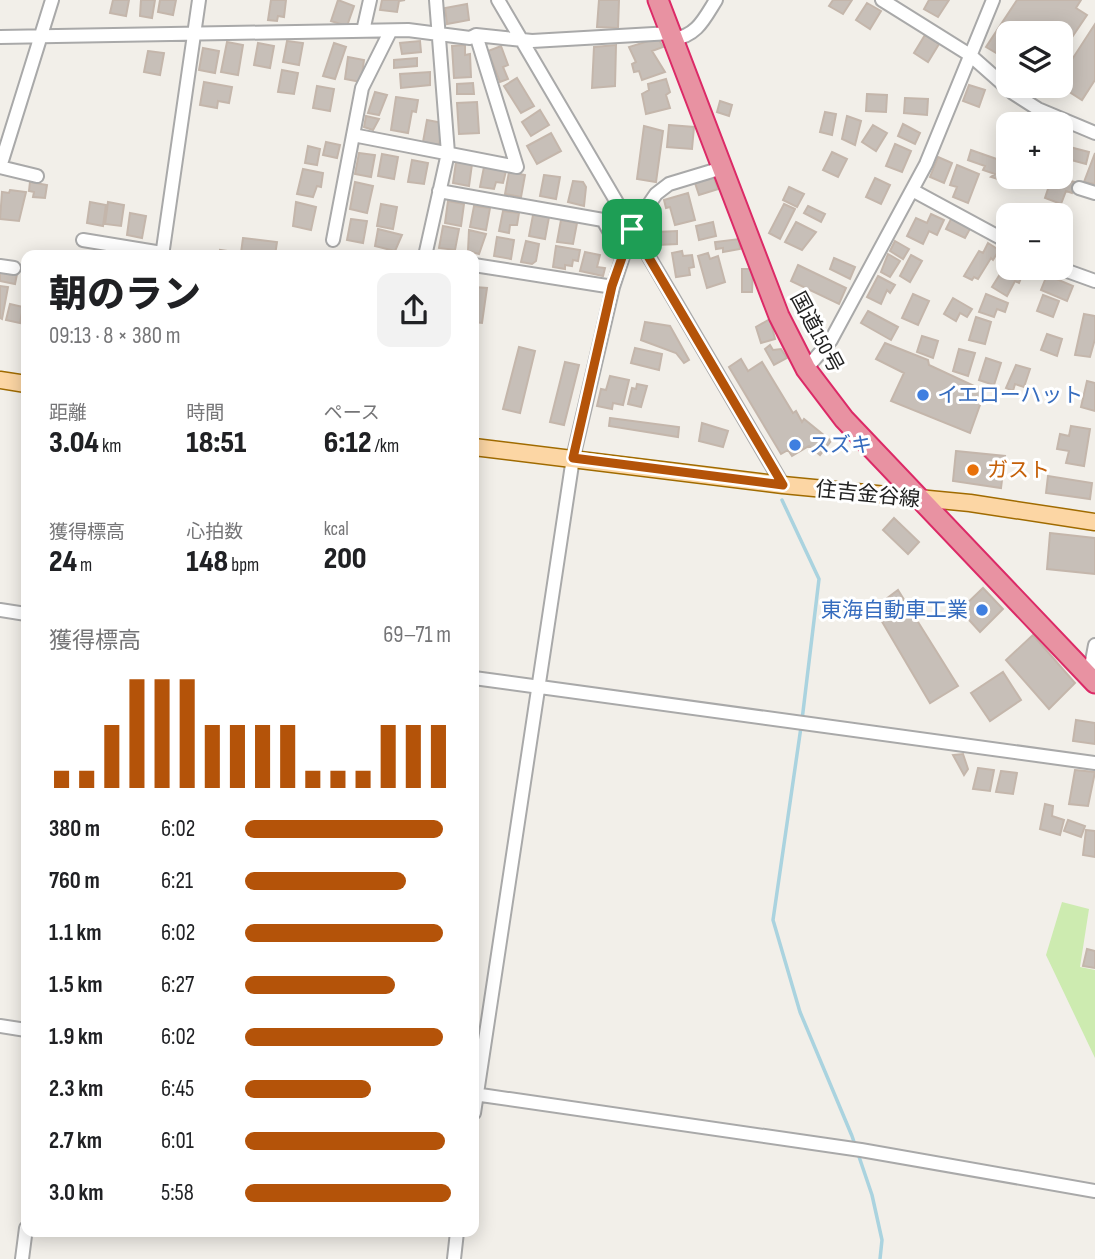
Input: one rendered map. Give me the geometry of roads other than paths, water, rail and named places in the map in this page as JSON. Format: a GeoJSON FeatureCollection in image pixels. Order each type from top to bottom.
{"type":"FeatureCollection","features":[{"type":"Feature","properties":{"kind":"highway","name":"国道150号"},"geometry":{"type":"LineString","coordinates":[[658,0],[779,316],[806,369],[844,419],[1092,680]]}},
{"type":"Feature","properties":{"kind":"main road"},"geometry":{"type":"LineString","coordinates":[[0,380],[21,383]]}},
{"type":"Feature","properties":{"kind":"main road","name":"住吉金谷線"},"geometry":{"type":"LineString","coordinates":[[479,448],[1095,522]]}},
{"type":"Feature","properties":{"kind":"street"},"geometry":{"type":"LineString","coordinates":[[37,176],[0,167],[52,0]]}},
{"type":"Feature","properties":{"kind":"street"},"geometry":{"type":"LineString","coordinates":[[163,250],[199,0]]}},
{"type":"Feature","properties":{"kind":"street"},"geometry":{"type":"LineString","coordinates":[[363,31],[370,0]]}},
{"type":"Feature","properties":{"kind":"street"},"geometry":{"type":"LineString","coordinates":[[426,250],[449,153],[436,0]]}},
{"type":"Feature","properties":{"kind":"street"},"geometry":{"type":"LineString","coordinates":[[498,0],[783,485]]}},
{"type":"Feature","properties":{"kind":"street"},"geometry":{"type":"LineString","coordinates":[[0,37],[363,31],[439,32],[470,38],[476,35],[519,39],[688,37],[699,27],[716,0]]}},
{"type":"Feature","properties":{"kind":"street"},"geometry":{"type":"LineString","coordinates":[[882,0],[970,55],[1013,93],[1038,108],[1095,134]]}},
{"type":"Feature","properties":{"kind":"street"},"geometry":{"type":"LineString","coordinates":[[806,369],[831,340],[912,190],[993,0]]}},
{"type":"Feature","properties":{"kind":"street"},"geometry":{"type":"LineString","coordinates":[[333,240],[362,88],[390,32]]}},
{"type":"Feature","properties":{"kind":"street"},"geometry":{"type":"LineString","coordinates":[[353,135],[517,167],[476,35]]}},
{"type":"Feature","properties":{"kind":"street"},"geometry":{"type":"LineString","coordinates":[[479,1075],[573,458],[612,286],[632,229],[656,194],[669,184],[722,168]]}},
{"type":"Feature","properties":{"kind":"street"},"geometry":{"type":"LineString","coordinates":[[1079,188],[1095,192]]}},
{"type":"Feature","properties":{"kind":"street"},"geometry":{"type":"LineString","coordinates":[[912,190],[996,236]]}},
{"type":"Feature","properties":{"kind":"street"},"geometry":{"type":"LineString","coordinates":[[439,191],[603,220],[622,254]]}},
{"type":"Feature","properties":{"kind":"street"},"geometry":{"type":"LineString","coordinates":[[83,240],[139,250]]}},
{"type":"Feature","properties":{"kind":"street"},"geometry":{"type":"LineString","coordinates":[[0,266],[14,268]]}},
{"type":"Feature","properties":{"kind":"street"},"geometry":{"type":"LineString","coordinates":[[479,266],[612,286]]}},
{"type":"Feature","properties":{"kind":"street"},"geometry":{"type":"LineString","coordinates":[[1073,273],[1095,281]]}},
{"type":"Feature","properties":{"kind":"street"},"geometry":{"type":"LineString","coordinates":[[0,610],[21,613]]}},
{"type":"Feature","properties":{"kind":"street"},"geometry":{"type":"LineString","coordinates":[[1092,680],[1095,645]]}},
{"type":"Feature","properties":{"kind":"street"},"geometry":{"type":"LineString","coordinates":[[479,679],[1095,763]]}},
{"type":"Feature","properties":{"kind":"street"},"geometry":{"type":"LineString","coordinates":[[0,1026],[21,1029]]}},
{"type":"Feature","properties":{"kind":"street"},"geometry":{"type":"LineString","coordinates":[[479,1094],[846,1147],[1095,1191]]}},
{"type":"Feature","properties":{"kind":"street"},"geometry":{"type":"LineString","coordinates":[[22,1259],[25,1237]]}},
{"type":"Feature","properties":{"kind":"street"},"geometry":{"type":"LineString","coordinates":[[454,1259],[456,1237]]}},
{"type":"Feature","properties":{"kind":"waterway"},"geometry":{"type":"LineString","coordinates":[[782,500],[819,579],[802,720]]}},
{"type":"Feature","properties":{"kind":"waterway"},"geometry":{"type":"LineString","coordinates":[[801,727],[773,920],[800,1012],[852,1136],[872,1195],[882,1240],[880,1259]]}},
{"type":"Feature","properties":{"kind":"place","name":"イエローハット"},"geometry":{"type":"Point","coordinates":[923,395]}},
{"type":"Feature","properties":{"kind":"place","name":"スズキ"},"geometry":{"type":"Point","coordinates":[795,445]}},
{"type":"Feature","properties":{"kind":"place","name":"ガスト"},"geometry":{"type":"Point","coordinates":[973,470]}},
{"type":"Feature","properties":{"kind":"place","name":"東海自動車工業"},"geometry":{"type":"Point","coordinates":[982,610]}}]}
